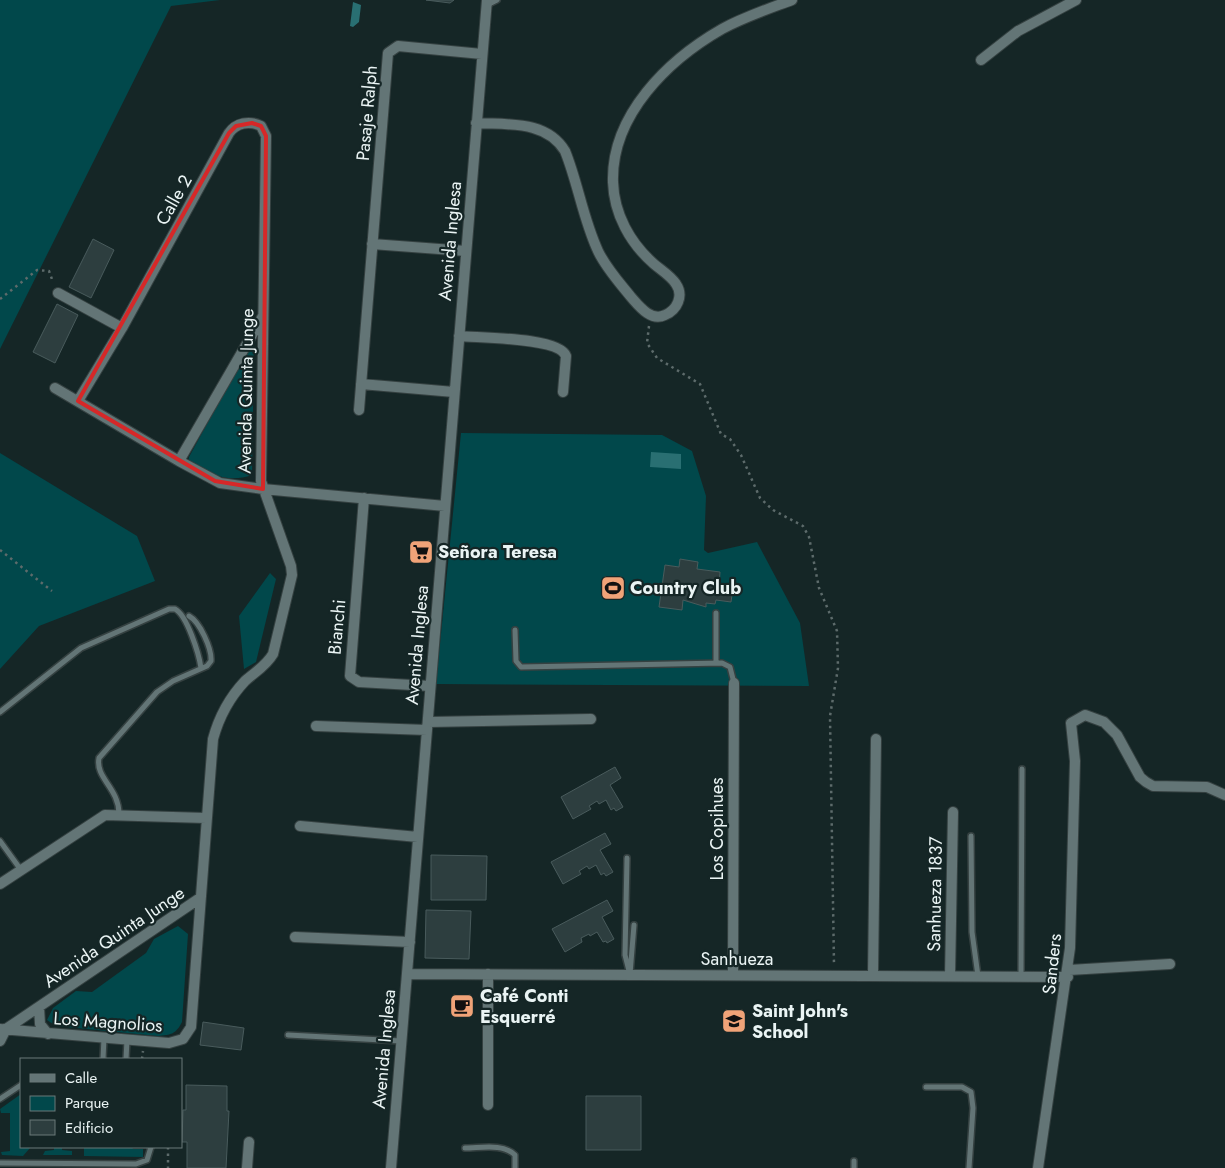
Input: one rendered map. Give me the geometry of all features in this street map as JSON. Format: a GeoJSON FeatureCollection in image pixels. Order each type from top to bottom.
{"type":"FeatureCollection","features":[{"type":"Feature","properties":{"kind":"street"},"geometry":{"type":"LineString","coordinates":[[476,123],[535,128],[546,132],[556,139],[568,158],[593,239],[602,259],[636,303],[650,315],[661,317],[676,306],[679,295],[676,284],[636,245],[617,210],[613,168],[625,126],[646,93],[693,48],[742,19],[792,0]]}},
{"type":"Feature","properties":{"kind":"street"},"geometry":{"type":"LineString","coordinates":[[981,60],[1018,31],[1076,0]]}},
{"type":"Feature","properties":{"kind":"street","name":"Avenida Inglesa"},"geometry":{"type":"LineString","coordinates":[[391,1168],[487,3]]}},
{"type":"Feature","properties":{"kind":"street","name":"Pasaje Ralph"},"geometry":{"type":"LineString","coordinates":[[358,410],[390,50],[398,46],[482,54]]}},
{"type":"Feature","properties":{"kind":"street","name":"Calle 2"},"geometry":{"type":"LineString","coordinates":[[78,401],[122,328],[232,129],[241,124],[257,124],[265,133],[266,140]]}},
{"type":"Feature","properties":{"kind":"street","name":"Avenida Quinta Junge"},"geometry":{"type":"LineString","coordinates":[[0,1041],[3,1029],[39,1007],[200,898],[211,749],[219,719],[236,691],[266,664],[273,654],[291,581],[291,566],[263,489],[260,464],[266,140]]}},
{"type":"Feature","properties":{"kind":"street"},"geometry":{"type":"LineString","coordinates":[[372,244],[466,251]]}},
{"type":"Feature","properties":{"kind":"street"},"geometry":{"type":"LineString","coordinates":[[58,293],[122,328]]}},
{"type":"Feature","properties":{"kind":"street"},"geometry":{"type":"LineString","coordinates":[[179,461],[263,316]]}},
{"type":"Feature","properties":{"kind":"street"},"geometry":{"type":"LineString","coordinates":[[459,336],[528,341],[559,348],[566,356],[563,392]]}},
{"type":"Feature","properties":{"kind":"street"},"geometry":{"type":"LineString","coordinates":[[361,384],[454,392]]}},
{"type":"Feature","properties":{"kind":"street"},"geometry":{"type":"LineString","coordinates":[[55,388],[220,483],[263,489],[445,506]]}},
{"type":"Feature","properties":{"kind":"street","name":"Bianchi"},"geometry":{"type":"LineString","coordinates":[[364,498],[350,676],[359,682],[430,686]]}},
{"type":"Feature","properties":{"kind":"street","name":"Los Copihues"},"geometry":{"type":"LineString","coordinates":[[733,975],[734,683]]}},
{"type":"Feature","properties":{"kind":"street","name":"Sanders"},"geometry":{"type":"LineString","coordinates":[[1038,1168],[1068,973],[1072,922],[1075,762],[1071,723],[1078,716],[1085,715],[1094,716],[1104,722],[1117,735],[1140,777],[1153,786],[1207,787],[1225,795]]}},
{"type":"Feature","properties":{"kind":"street"},"geometry":{"type":"LineString","coordinates":[[316,726],[427,726],[591,719]]}},
{"type":"Feature","properties":{"kind":"street"},"geometry":{"type":"LineString","coordinates":[[873,976],[876,739]]}},
{"type":"Feature","properties":{"kind":"street","name":"Sanhueza 1837"},"geometry":{"type":"LineString","coordinates":[[950,976],[953,812]]}},
{"type":"Feature","properties":{"kind":"street"},"geometry":{"type":"LineString","coordinates":[[0,884],[100,817],[119,814],[206,818]]}},
{"type":"Feature","properties":{"kind":"street"},"geometry":{"type":"LineString","coordinates":[[300,826],[418,837]]}},
{"type":"Feature","properties":{"kind":"street","name":"Los Magnolios"},"geometry":{"type":"LineString","coordinates":[[3,1029],[127,1040],[175,1042],[183,1039],[189,1032],[200,898]]}},
{"type":"Feature","properties":{"kind":"street"},"geometry":{"type":"LineString","coordinates":[[295,937],[410,942]]}},
{"type":"Feature","properties":{"kind":"street","name":"Sanhueza"},"geometry":{"type":"LineString","coordinates":[[407,974],[1021,976],[1170,964]]}},
{"type":"Feature","properties":{"kind":"street"},"geometry":{"type":"LineString","coordinates":[[488,974],[488,1105]]}},
{"type":"Feature","properties":{"kind":"street","name":"Avenida Quinta Junge"},"geometry":{"type":"LineString","coordinates":[[39,1007],[40,1024],[48,1034]]}},
{"type":"Feature","properties":{"kind":"street"},"geometry":{"type":"LineString","coordinates":[[0,1020],[3,1029]]}},
{"type":"Feature","properties":{"kind":"street"},"geometry":{"type":"LineString","coordinates":[[247,1168],[249,1142]]}},
{"type":"Feature","properties":{"kind":"lane","name":"Avenida Inglesa"},"geometry":{"type":"LineString","coordinates":[[487,3],[497,0]]}},
{"type":"Feature","properties":{"kind":"lane"},"geometry":{"type":"LineString","coordinates":[[0,712],[81,648],[169,609],[175,609],[182,614],[199,654],[201,668]]}},
{"type":"Feature","properties":{"kind":"lane"},"geometry":{"type":"LineString","coordinates":[[716,613],[716,663]]}},
{"type":"Feature","properties":{"kind":"lane"},"geometry":{"type":"LineString","coordinates":[[119,814],[117,796],[99,770],[98,763],[101,754],[157,692],[167,684],[209,664],[211,655],[197,623],[189,616]]}},
{"type":"Feature","properties":{"kind":"lane"},"geometry":{"type":"LineString","coordinates":[[515,630],[516,661],[521,667],[716,663],[730,667],[734,683]]}},
{"type":"Feature","properties":{"kind":"lane"},"geometry":{"type":"LineString","coordinates":[[1021,976],[1022,769]]}},
{"type":"Feature","properties":{"kind":"lane"},"geometry":{"type":"LineString","coordinates":[[971,836],[972,932],[978,976]]}},
{"type":"Feature","properties":{"kind":"lane"},"geometry":{"type":"LineString","coordinates":[[0,841],[21,870]]}},
{"type":"Feature","properties":{"kind":"lane"},"geometry":{"type":"LineString","coordinates":[[627,858],[625,955],[630,975]]}},
{"type":"Feature","properties":{"kind":"lane"},"geometry":{"type":"LineString","coordinates":[[630,975],[634,925]]}},
{"type":"Feature","properties":{"kind":"lane"},"geometry":{"type":"LineString","coordinates":[[288,1035],[401,1041]]}},
{"type":"Feature","properties":{"kind":"lane"},"geometry":{"type":"LineString","coordinates":[[103,1058],[104,1038]]}},
{"type":"Feature","properties":{"kind":"lane"},"geometry":{"type":"LineString","coordinates":[[126,1058],[127,1040]]}},
{"type":"Feature","properties":{"kind":"lane"},"geometry":{"type":"LineString","coordinates":[[0,1099],[20,1086]]}},
{"type":"Feature","properties":{"kind":"lane"},"geometry":{"type":"LineString","coordinates":[[926,1087],[962,1087],[971,1092],[973,1108],[969,1168]]}},
{"type":"Feature","properties":{"kind":"lane"},"geometry":{"type":"LineString","coordinates":[[464,1148],[502,1147],[510,1150],[515,1155],[516,1168]]}},
{"type":"Feature","properties":{"kind":"lane"},"geometry":{"type":"LineString","coordinates":[[0,1162],[136,1164],[147,1160],[151,1148]]}},
{"type":"Feature","properties":{"kind":"lane"},"geometry":{"type":"LineString","coordinates":[[854,1161],[854,1168]]}},
{"type":"Feature","properties":{"kind":"path"},"geometry":{"type":"LineString","coordinates":[[0,299],[37,270],[49,271],[58,293]]}},
{"type":"Feature","properties":{"kind":"path"},"geometry":{"type":"LineString","coordinates":[[650,315],[647,343],[657,358],[700,384],[721,434],[730,439],[742,454],[760,498],[773,510],[803,526],[809,537],[819,588],[838,631],[838,668],[830,716],[834,976]]}},
{"type":"Feature","properties":{"kind":"path"},"geometry":{"type":"LineString","coordinates":[[0,550],[52,591]]}},
{"type":"Feature","properties":{"kind":"path"},"geometry":{"type":"LineString","coordinates":[[168,1148],[168,1168]]}},
{"type":"Feature","properties":{"kind":"highlighted area"},"geometry":{"type":"Polygon","coordinates":[[[252,123],[261,126],[266,136],[263,489],[215,481],[78,401],[229,133],[236,126],[252,123]]]}},
{"type":"Feature","properties":{"kind":"green space"},"geometry":{"type":"Polygon","coordinates":[[[0,0],[220,0],[171,6],[0,349],[0,0]]]}},
{"type":"Feature","properties":{"kind":"green space"},"geometry":{"type":"Polygon","coordinates":[[[254,342],[252,475],[227,478],[188,462],[251,343],[254,342]]]}},
{"type":"Feature","properties":{"kind":"green space","name":"Country Club"},"geometry":{"type":"Polygon","coordinates":[[[461,433],[662,435],[692,451],[706,496],[704,550],[708,553],[757,542],[800,623],[809,686],[436,684],[461,433]]]}},
{"type":"Feature","properties":{"kind":"green space"},"geometry":{"type":"Polygon","coordinates":[[[0,453],[137,536],[155,581],[39,626],[0,669],[0,453]]]}},
{"type":"Feature","properties":{"kind":"green space"},"geometry":{"type":"Polygon","coordinates":[[[270,573],[276,579],[256,662],[244,669],[239,616],[270,573]]]}},
{"type":"Feature","properties":{"kind":"green space"},"geometry":{"type":"Polygon","coordinates":[[[178,926],[188,934],[182,1022],[178,1029],[170,1034],[158,1036],[56,1026],[47,1020],[53,1008],[76,991],[92,992],[146,953],[154,939],[178,926]]]}},
{"type":"Feature","properties":{"kind":"green space"},"geometry":{"type":"Polygon","coordinates":[[[20,1095],[20,1148],[30,1148],[23,1156],[2,1155],[1,1152],[10,1151],[10,1113],[1,1113],[0,1109],[20,1095]]]}},
{"type":"Feature","properties":{"kind":"green space"},"geometry":{"type":"Polygon","coordinates":[[[54,1148],[62,1148],[62,1150],[72,1151],[72,1155],[43,1155],[45,1151],[54,1150],[54,1148]]]}},
{"type":"Feature","properties":{"kind":"green space"},"geometry":{"type":"Polygon","coordinates":[[[84,1148],[143,1149],[143,1157],[84,1156],[84,1148]]]}},
{"type":"Feature","properties":{"kind":"shaded area"},"geometry":{"type":"Polygon","coordinates":[[[353,2],[361,5],[359,22],[353,27],[350,26],[353,2]]]}},
{"type":"Feature","properties":{"kind":"shaded area"},"geometry":{"type":"Polygon","coordinates":[[[651,452],[681,454],[681,469],[650,467],[651,452]]]}},
{"type":"Feature","properties":{"kind":"building"},"geometry":{"type":"Polygon","coordinates":[[[426,0],[454,0],[450,3],[426,0]]]}},
{"type":"Feature","properties":{"kind":"building"},"geometry":{"type":"Polygon","coordinates":[[[93,239],[114,250],[91,298],[69,287],[93,239]]]}},
{"type":"Feature","properties":{"kind":"building"},"geometry":{"type":"Polygon","coordinates":[[[57,304],[78,315],[55,363],[33,352],[57,304]]]}},
{"type":"Feature","properties":{"kind":"building"},"geometry":{"type":"Polygon","coordinates":[[[680,559],[698,562],[697,569],[720,572],[719,586],[733,588],[731,602],[716,600],[715,604],[706,603],[706,607],[683,600],[682,610],[659,607],[665,565],[679,567],[680,559]]]}},
{"type":"Feature","properties":{"kind":"building"},"geometry":{"type":"Polygon","coordinates":[[[615,767],[621,778],[610,785],[623,807],[616,811],[614,808],[611,810],[606,800],[599,804],[597,801],[589,806],[591,809],[573,819],[561,797],[615,767]]]}},
{"type":"Feature","properties":{"kind":"building"},"geometry":{"type":"Polygon","coordinates":[[[605,833],[611,844],[600,850],[613,872],[606,876],[604,873],[601,875],[596,865],[589,869],[587,866],[579,871],[581,874],[563,884],[551,862],[605,833]]]}},
{"type":"Feature","properties":{"kind":"building"},"geometry":{"type":"Polygon","coordinates":[[[431,855],[487,856],[486,900],[431,900],[431,855]]]}},
{"type":"Feature","properties":{"kind":"building"},"geometry":{"type":"Polygon","coordinates":[[[607,900],[613,911],[602,917],[614,939],[607,943],[606,941],[603,942],[597,932],[590,936],[589,934],[581,938],[582,942],[565,952],[552,929],[607,900]]]}},
{"type":"Feature","properties":{"kind":"building"},"geometry":{"type":"Polygon","coordinates":[[[426,910],[471,911],[469,959],[425,958],[426,910]]]}},
{"type":"Feature","properties":{"kind":"building"},"geometry":{"type":"Polygon","coordinates":[[[203,1022],[244,1028],[241,1050],[200,1045],[203,1022]]]}},
{"type":"Feature","properties":{"kind":"building"},"geometry":{"type":"Polygon","coordinates":[[[186,1085],[227,1086],[227,1111],[229,1111],[226,1168],[187,1168],[187,1142],[182,1142],[183,1110],[186,1110],[186,1085]]]}},
{"type":"Feature","properties":{"kind":"building"},"geometry":{"type":"Polygon","coordinates":[[[586,1096],[641,1096],[641,1150],[586,1150],[586,1096]]]}},
{"type":"Feature","properties":{"kind":"place","name":"Señora Teresa"},"geometry":{"type":"Point","coordinates":[421,552]}},
{"type":"Feature","properties":{"kind":"place","name":"Country Club"},"geometry":{"type":"Point","coordinates":[613,588]}},
{"type":"Feature","properties":{"kind":"place","name":"Café Conti Esquerré"},"geometry":{"type":"Point","coordinates":[462,1006]}},
{"type":"Feature","properties":{"kind":"place","name":"Saint John's School"},"geometry":{"type":"Point","coordinates":[734,1021]}}]}
